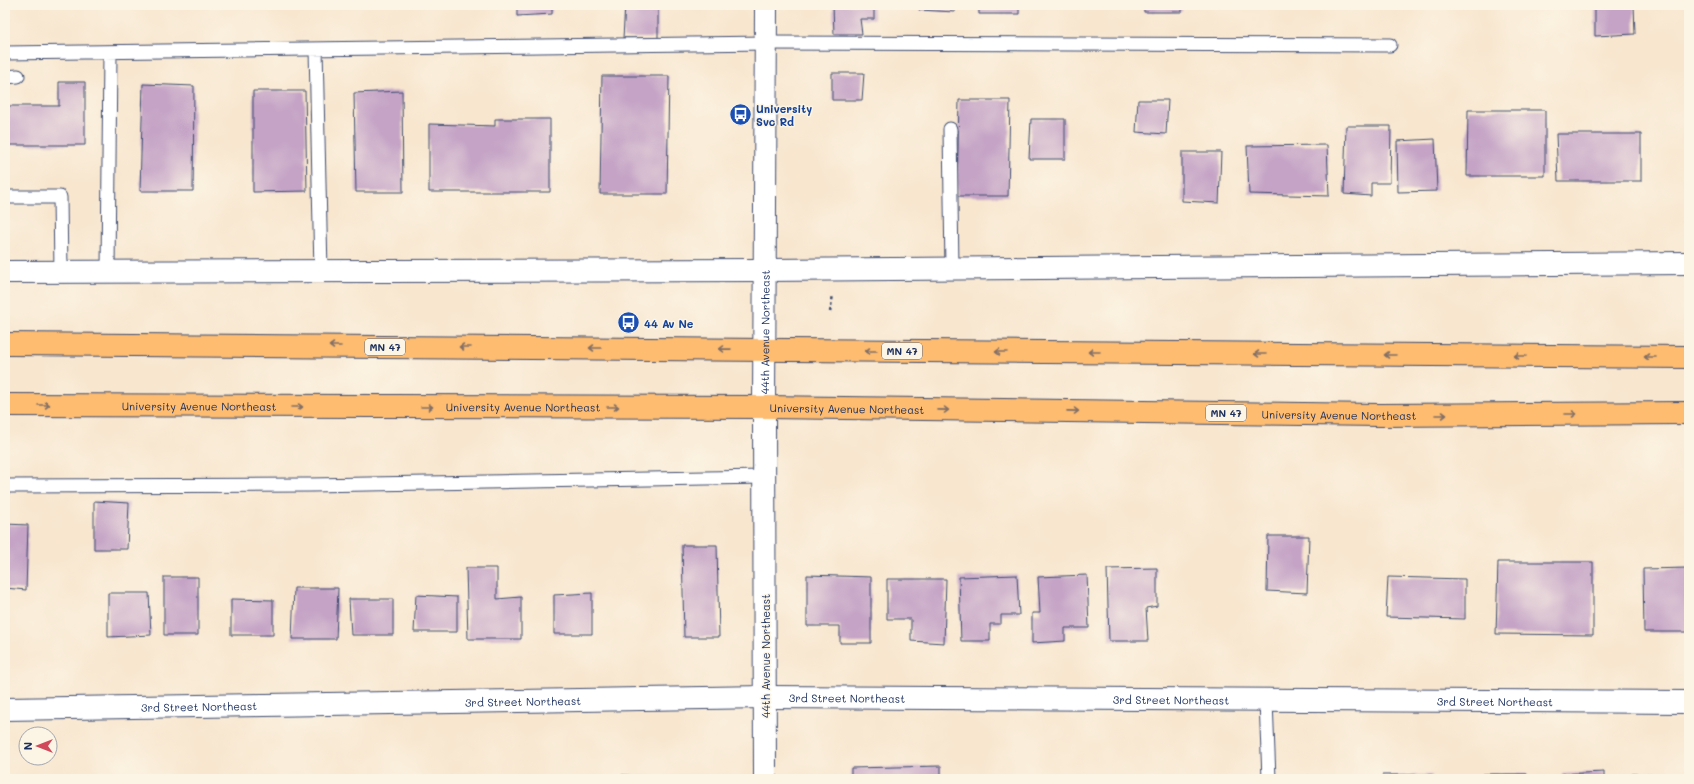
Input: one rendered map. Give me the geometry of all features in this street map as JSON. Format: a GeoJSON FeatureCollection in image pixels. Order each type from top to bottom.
{"type":"FeatureCollection","features":[{"type":"Feature","properties":{"kind":"main road","name":"MN 47"},"geometry":{"type":"LineString","coordinates":[[5,344],[1689,357]]}},
{"type":"Feature","properties":{"kind":"main road","name":"University Avenue Northeast"},"geometry":{"type":"LineString","coordinates":[[5,405],[764,408],[1380,415],[1689,413]]}},
{"type":"Feature","properties":{"kind":"street","name":"44th Avenue Northeast"},"geometry":{"type":"LineString","coordinates":[[765,779],[764,270],[766,5]]}},
{"type":"Feature","properties":{"kind":"street"},"geometry":{"type":"LineString","coordinates":[[5,272],[764,270],[1689,263]]}},
{"type":"Feature","properties":{"kind":"street","name":"3rd Street Northeast"},"geometry":{"type":"LineString","coordinates":[[5,709],[765,698],[1689,702]]}},
{"type":"Feature","properties":{"kind":"lane"},"geometry":{"type":"LineString","coordinates":[[5,53],[766,44],[1390,45]]}},
{"type":"Feature","properties":{"kind":"lane"},"geometry":{"type":"LineString","coordinates":[[316,49],[321,271]]}},
{"type":"Feature","properties":{"kind":"lane"},"geometry":{"type":"LineString","coordinates":[[108,271],[110,52]]}},
{"type":"Feature","properties":{"kind":"lane"},"geometry":{"type":"LineString","coordinates":[[5,76],[18,76]]}},
{"type":"Feature","properties":{"kind":"lane"},"geometry":{"type":"LineString","coordinates":[[950,130],[952,268]]}},
{"type":"Feature","properties":{"kind":"lane"},"geometry":{"type":"LineString","coordinates":[[5,197],[60,197],[61,272]]}},
{"type":"Feature","properties":{"kind":"lane"},"geometry":{"type":"LineString","coordinates":[[5,486],[302,485],[764,477]]}},
{"type":"Feature","properties":{"kind":"lane"},"geometry":{"type":"LineString","coordinates":[[1266,700],[1269,779]]}},
{"type":"Feature","properties":{"kind":"building"},"geometry":{"type":"Polygon","coordinates":[[[517,5],[552,5],[552,14],[517,16],[517,5]]]}},
{"type":"Feature","properties":{"kind":"building"},"geometry":{"type":"Polygon","coordinates":[[[625,5],[658,5],[658,38],[623,38],[625,5]]]}},
{"type":"Feature","properties":{"kind":"building"},"geometry":{"type":"Polygon","coordinates":[[[833,5],[874,5],[874,19],[860,19],[862,34],[834,34],[833,5]]]}},
{"type":"Feature","properties":{"kind":"building"},"geometry":{"type":"Polygon","coordinates":[[[919,5],[955,5],[955,12],[919,10],[919,5]]]}},
{"type":"Feature","properties":{"kind":"building"},"geometry":{"type":"Polygon","coordinates":[[[979,5],[1019,5],[1019,14],[979,14],[979,5]]]}},
{"type":"Feature","properties":{"kind":"building"},"geometry":{"type":"Polygon","coordinates":[[[1144,5],[1182,5],[1182,12],[1144,12],[1144,5]]]}},
{"type":"Feature","properties":{"kind":"building"},"geometry":{"type":"Polygon","coordinates":[[[1595,5],[1634,5],[1635,34],[1595,36],[1595,5]]]}},
{"type":"Feature","properties":{"kind":"building"},"geometry":{"type":"Polygon","coordinates":[[[832,73],[864,73],[862,100],[832,100],[832,73]]]}},
{"type":"Feature","properties":{"kind":"building"},"geometry":{"type":"Polygon","coordinates":[[[602,76],[669,76],[667,194],[600,194],[602,76]]]}},
{"type":"Feature","properties":{"kind":"building"},"geometry":{"type":"Polygon","coordinates":[[[59,82],[85,82],[85,145],[5,145],[5,106],[59,106],[59,82]]]}},
{"type":"Feature","properties":{"kind":"building"},"geometry":{"type":"Polygon","coordinates":[[[143,84],[194,86],[193,191],[140,191],[143,84]]]}},
{"type":"Feature","properties":{"kind":"building"},"geometry":{"type":"Polygon","coordinates":[[[253,91],[305,91],[307,191],[253,192],[253,91]]]}},
{"type":"Feature","properties":{"kind":"building"},"geometry":{"type":"Polygon","coordinates":[[[402,91],[403,192],[356,192],[354,93],[402,91]]]}},
{"type":"Feature","properties":{"kind":"building"},"geometry":{"type":"Polygon","coordinates":[[[959,100],[1010,100],[1008,196],[957,196],[959,100]]]}},
{"type":"Feature","properties":{"kind":"building"},"geometry":{"type":"Polygon","coordinates":[[[1138,100],[1168,100],[1166,134],[1136,132],[1138,100]]]}},
{"type":"Feature","properties":{"kind":"building"},"geometry":{"type":"Polygon","coordinates":[[[1468,110],[1545,110],[1545,176],[1467,176],[1468,110]]]}},
{"type":"Feature","properties":{"kind":"building"},"geometry":{"type":"Polygon","coordinates":[[[495,119],[550,119],[550,192],[429,192],[429,124],[495,126],[495,119]]]}},
{"type":"Feature","properties":{"kind":"building"},"geometry":{"type":"Polygon","coordinates":[[[1031,119],[1065,119],[1065,159],[1029,159],[1031,119]]]}},
{"type":"Feature","properties":{"kind":"building"},"geometry":{"type":"Polygon","coordinates":[[[1346,126],[1391,126],[1390,183],[1371,183],[1371,196],[1344,194],[1346,126]]]}},
{"type":"Feature","properties":{"kind":"building"},"geometry":{"type":"Polygon","coordinates":[[[1556,134],[1641,134],[1641,181],[1558,181],[1556,134]]]}},
{"type":"Feature","properties":{"kind":"building"},"geometry":{"type":"Polygon","coordinates":[[[1435,139],[1437,191],[1398,192],[1397,141],[1435,139]]]}},
{"type":"Feature","properties":{"kind":"building"},"geometry":{"type":"Polygon","coordinates":[[[1327,145],[1329,196],[1249,194],[1247,146],[1327,145]]]}},
{"type":"Feature","properties":{"kind":"building"},"geometry":{"type":"Polygon","coordinates":[[[1182,152],[1221,152],[1219,203],[1182,201],[1182,152]]]}},
{"type":"Feature","properties":{"kind":"building"},"geometry":{"type":"Polygon","coordinates":[[[94,501],[129,503],[127,549],[94,549],[94,501]]]}},
{"type":"Feature","properties":{"kind":"building"},"geometry":{"type":"Polygon","coordinates":[[[5,524],[28,525],[26,590],[5,588],[5,524]]]}},
{"type":"Feature","properties":{"kind":"building"},"geometry":{"type":"Polygon","coordinates":[[[1268,536],[1309,536],[1307,593],[1267,591],[1268,536]]]}},
{"type":"Feature","properties":{"kind":"building"},"geometry":{"type":"Polygon","coordinates":[[[682,545],[717,545],[719,637],[684,637],[682,545]]]}},
{"type":"Feature","properties":{"kind":"building"},"geometry":{"type":"Polygon","coordinates":[[[1498,562],[1593,562],[1593,635],[1496,634],[1498,562]]]}},
{"type":"Feature","properties":{"kind":"building"},"geometry":{"type":"Polygon","coordinates":[[[466,568],[497,568],[497,599],[521,597],[521,639],[468,639],[466,568]]]}},
{"type":"Feature","properties":{"kind":"building"},"geometry":{"type":"Polygon","coordinates":[[[1157,568],[1157,606],[1146,608],[1148,641],[1109,641],[1107,569],[1157,568]]]}},
{"type":"Feature","properties":{"kind":"building"},"geometry":{"type":"Polygon","coordinates":[[[1689,568],[1689,632],[1644,632],[1643,569],[1689,568]]]}},
{"type":"Feature","properties":{"kind":"building"},"geometry":{"type":"Polygon","coordinates":[[[807,575],[871,577],[871,643],[840,643],[840,626],[807,626],[807,575]]]}},
{"type":"Feature","properties":{"kind":"building"},"geometry":{"type":"Polygon","coordinates":[[[1017,575],[1019,615],[1001,615],[1001,624],[990,624],[990,641],[961,641],[959,577],[1017,575]]]}},
{"type":"Feature","properties":{"kind":"building"},"geometry":{"type":"Polygon","coordinates":[[[1087,575],[1089,628],[1065,628],[1065,641],[1032,643],[1032,613],[1040,613],[1038,577],[1087,575]]]}},
{"type":"Feature","properties":{"kind":"building"},"geometry":{"type":"Polygon","coordinates":[[[164,577],[198,577],[198,635],[164,635],[164,577]]]}},
{"type":"Feature","properties":{"kind":"building"},"geometry":{"type":"Polygon","coordinates":[[[1388,577],[1465,579],[1465,619],[1386,617],[1388,577]]]}},
{"type":"Feature","properties":{"kind":"building"},"geometry":{"type":"Polygon","coordinates":[[[887,579],[946,579],[944,643],[911,641],[911,619],[887,619],[887,579]]]}},
{"type":"Feature","properties":{"kind":"building"},"geometry":{"type":"Polygon","coordinates":[[[294,588],[338,588],[336,639],[292,639],[294,588]]]}},
{"type":"Feature","properties":{"kind":"building"},"geometry":{"type":"Polygon","coordinates":[[[108,593],[149,593],[151,635],[108,637],[108,593]]]}},
{"type":"Feature","properties":{"kind":"building"},"geometry":{"type":"Polygon","coordinates":[[[592,593],[592,634],[554,634],[554,595],[592,593]]]}},
{"type":"Feature","properties":{"kind":"building"},"geometry":{"type":"Polygon","coordinates":[[[416,595],[457,597],[457,632],[414,632],[416,595]]]}},
{"type":"Feature","properties":{"kind":"building"},"geometry":{"type":"Polygon","coordinates":[[[231,599],[273,600],[273,635],[231,635],[231,599]]]}},
{"type":"Feature","properties":{"kind":"building"},"geometry":{"type":"Polygon","coordinates":[[[349,599],[393,599],[393,635],[351,635],[349,599]]]}},
{"type":"Feature","properties":{"kind":"building"},"geometry":{"type":"Polygon","coordinates":[[[941,766],[941,779],[851,779],[851,768],[941,766]]]}},
{"type":"Feature","properties":{"kind":"building"},"geometry":{"type":"Polygon","coordinates":[[[1604,772],[1604,779],[1562,779],[1562,774],[1604,772]]]}},
{"type":"Feature","properties":{"kind":"building"},"geometry":{"type":"Polygon","coordinates":[[[1483,774],[1527,774],[1527,779],[1483,779],[1483,774]]]}},
{"type":"Feature","properties":{"kind":"building"},"geometry":{"type":"Polygon","coordinates":[[[1632,774],[1672,775],[1671,779],[1631,779],[1632,774]]]}},
{"type":"Feature","properties":{"kind":"building"},"geometry":{"type":"Polygon","coordinates":[[[622,775],[658,777],[658,779],[622,779],[622,775]]]}},
{"type":"Feature","properties":{"kind":"building"},"geometry":{"type":"Polygon","coordinates":[[[1382,775],[1432,775],[1432,779],[1382,779],[1382,775]]]}},
{"type":"Feature","properties":{"kind":"place","name":"University Svc Rd"},"geometry":{"type":"Point","coordinates":[741,114]}},
{"type":"Feature","properties":{"kind":"place","name":"44 Av Ne"},"geometry":{"type":"Point","coordinates":[628,323]}}]}
